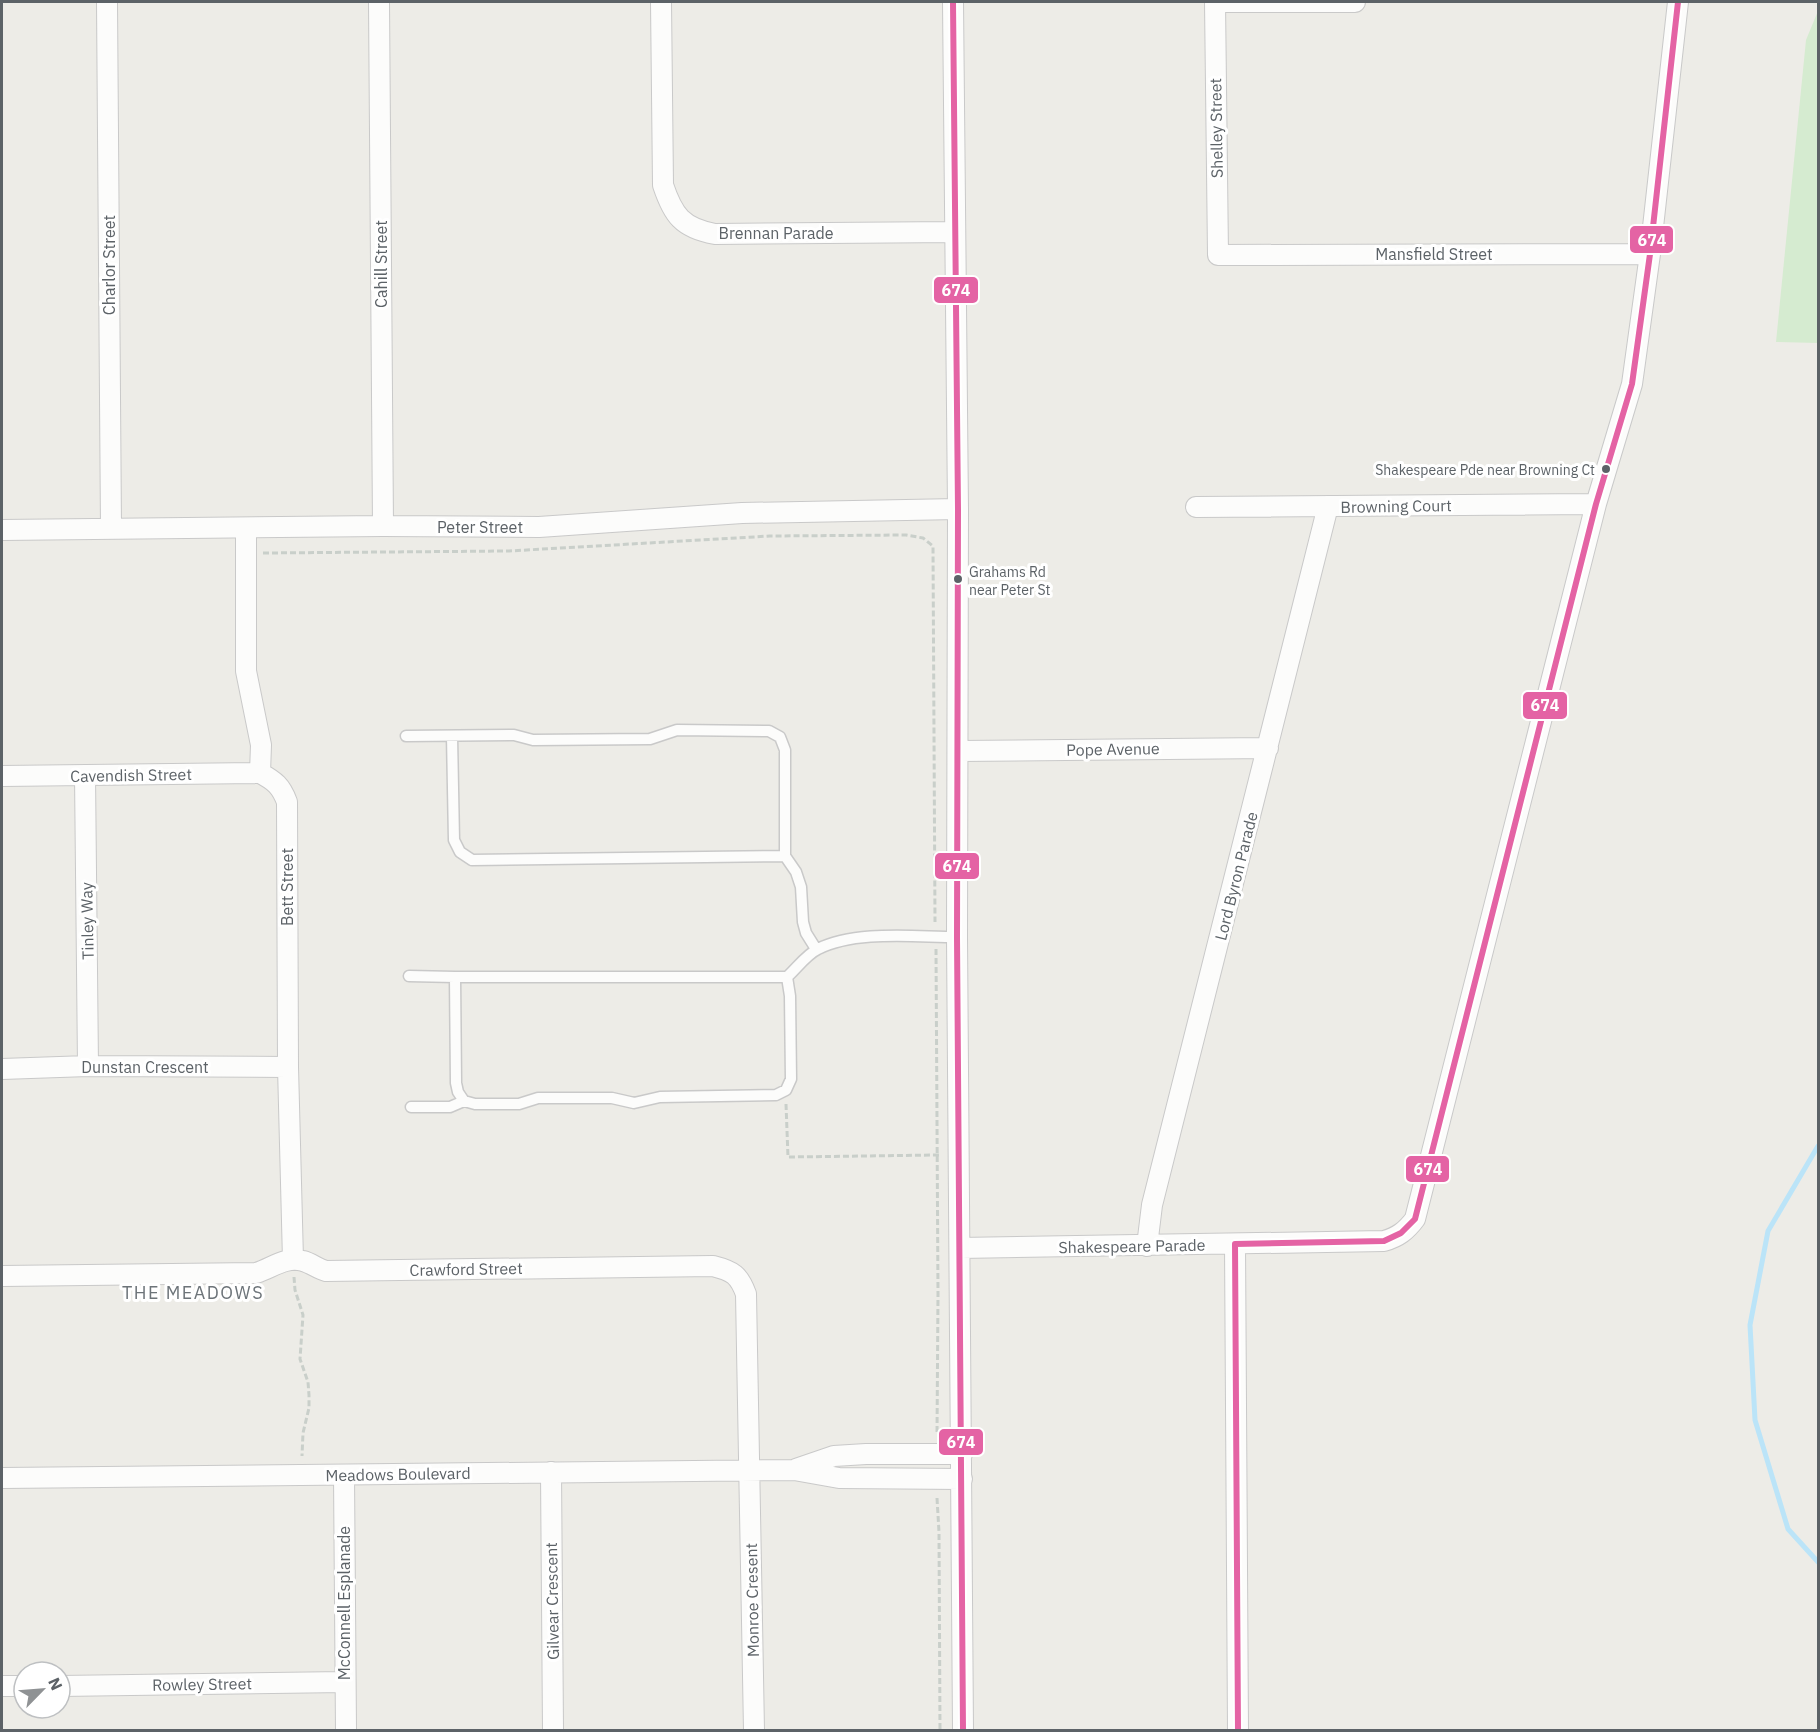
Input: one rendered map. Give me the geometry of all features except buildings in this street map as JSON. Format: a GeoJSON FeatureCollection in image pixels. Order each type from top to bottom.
{"type":"FeatureCollection","features":[{"type":"Feature","properties":{"kind":"street","name":"Charlor Street"},"geometry":{"type":"LineString","coordinates":[[107,2],[111,528]]}},
{"type":"Feature","properties":{"kind":"street","name":"Cahill Street"},"geometry":{"type":"LineString","coordinates":[[379,2],[383,526]]}},
{"type":"Feature","properties":{"kind":"street","name":"Brennan Parade"},"geometry":{"type":"LineString","coordinates":[[661,2],[663,185],[669,203],[681,219],[696,230],[715,234],[955,232]]}},
{"type":"Feature","properties":{"kind":"street"},"geometry":{"type":"LineString","coordinates":[[952,2],[958,509],[957,937],[963,1731]]}},
{"type":"Feature","properties":{"kind":"street"},"geometry":{"type":"LineString","coordinates":[[1215,2],[1355,2]]}},
{"type":"Feature","properties":{"kind":"street","name":"Shelley Street"},"geometry":{"type":"LineString","coordinates":[[1215,2],[1218,255]]}},
{"type":"Feature","properties":{"kind":"street","name":"Shakespeare Parade"},"geometry":{"type":"LineString","coordinates":[[960,1248],[1384,1241],[1396,1238],[1407,1230],[1414,1219],[1596,504],[1632,384],[1650,254],[1678,2]]}},
{"type":"Feature","properties":{"kind":"street","name":"Mansfield Street"},"geometry":{"type":"LineString","coordinates":[[1218,255],[1650,254]]}},
{"type":"Feature","properties":{"kind":"street","name":"Browning Court"},"geometry":{"type":"LineString","coordinates":[[1196,507],[1596,504]]}},
{"type":"Feature","properties":{"kind":"street","name":"Lord Byron Parade"},"geometry":{"type":"LineString","coordinates":[[1147,1246],[1152,1205],[1328,506]]}},
{"type":"Feature","properties":{"kind":"street","name":"Peter Street"},"geometry":{"type":"LineString","coordinates":[[2,530],[383,526],[539,527],[742,513],[958,509]]}},
{"type":"Feature","properties":{"kind":"street"},"geometry":{"type":"LineString","coordinates":[[246,529],[246,671],[261,745],[260,773]]}},
{"type":"Feature","properties":{"kind":"street","name":"Pope Avenue"},"geometry":{"type":"LineString","coordinates":[[959,751],[1268,748]]}},
{"type":"Feature","properties":{"kind":"street","name":"Cavendish Street"},"geometry":{"type":"LineString","coordinates":[[2,776],[260,773]]}},
{"type":"Feature","properties":{"kind":"street","name":"Bett Street"},"geometry":{"type":"LineString","coordinates":[[260,773],[274,780],[282,789],[286,802],[288,1067],[293,1260]]}},
{"type":"Feature","properties":{"kind":"street","name":"Tinley Way"},"geometry":{"type":"LineString","coordinates":[[85,775],[88,1066]]}},
{"type":"Feature","properties":{"kind":"street","name":"Dunstan Crescent"},"geometry":{"type":"LineString","coordinates":[[2,1069],[88,1066],[288,1067]]}},
{"type":"Feature","properties":{"kind":"street"},"geometry":{"type":"LineString","coordinates":[[1235,1244],[1238,1731]]}},
{"type":"Feature","properties":{"kind":"street"},"geometry":{"type":"LineString","coordinates":[[2,1276],[256,1272],[293,1260]]}},
{"type":"Feature","properties":{"kind":"street","name":"Crawford Street"},"geometry":{"type":"LineString","coordinates":[[293,1260],[305,1261],[326,1271],[713,1266],[729,1270],[741,1280],[747,1294],[750,1470]]}},
{"type":"Feature","properties":{"kind":"street","name":"Meadows Boulevard"},"geometry":{"type":"LineString","coordinates":[[794,1470],[834,1456],[962,1454]]}},
{"type":"Feature","properties":{"kind":"street","name":"Monroe Cresent"},"geometry":{"type":"LineString","coordinates":[[750,1470],[754,1731]]}},
{"type":"Feature","properties":{"kind":"street","name":"Meadows Boulevard"},"geometry":{"type":"LineString","coordinates":[[2,1478],[794,1470],[839,1478],[962,1479]]}},
{"type":"Feature","properties":{"kind":"street","name":"Gilvear Crescent"},"geometry":{"type":"LineString","coordinates":[[551,1472],[553,1731]]}},
{"type":"Feature","properties":{"kind":"street","name":"McConnell Esplanade"},"geometry":{"type":"LineString","coordinates":[[344,1475],[346,1731]]}},
{"type":"Feature","properties":{"kind":"street","name":"Rowley Street"},"geometry":{"type":"LineString","coordinates":[[72,1686],[344,1682]]}},
{"type":"Feature","properties":{"kind":"lane"},"geometry":{"type":"LineString","coordinates":[[406,736],[513,735],[533,740],[650,739],[677,730],[769,731],[780,737],[785,750],[785,856],[796,872],[801,887],[803,922],[806,933],[816,949]]}},
{"type":"Feature","properties":{"kind":"lane"},"geometry":{"type":"LineString","coordinates":[[452,736],[454,840],[460,852],[472,860],[785,856]]}},
{"type":"Feature","properties":{"kind":"lane"},"geometry":{"type":"LineString","coordinates":[[409,976],[787,977],[816,949],[846,940],[872,937],[957,937]]}},
{"type":"Feature","properties":{"kind":"lane"},"geometry":{"type":"LineString","coordinates":[[455,977],[456,1083],[458,1092],[464,1101]]}},
{"type":"Feature","properties":{"kind":"lane"},"geometry":{"type":"LineString","coordinates":[[411,1107],[450,1107],[464,1101],[475,1104],[519,1104],[538,1098],[612,1098],[634,1103],[660,1097],[776,1095],[786,1090],[791,1079],[790,996],[787,977]]}},
{"type":"Feature","properties":{"kind":"path"},"geometry":{"type":"LineString","coordinates":[[786,1090],[788,1157],[958,1155]]}},
{"type":"Feature","properties":{"kind":"path"},"geometry":{"type":"LineString","coordinates":[[293,1260],[295,1290],[303,1315],[300,1359],[308,1382],[309,1395],[309,1408],[303,1433],[303,1475]]}},
{"type":"Feature","properties":{"kind":"path"},"geometry":{"type":"LineString","coordinates":[[937,1494],[940,1731]]}},
{"type":"Feature","properties":{"kind":"green space"},"geometry":{"type":"Polygon","coordinates":[[[1818,11],[1818,343],[1776,342],[1806,40],[1818,11]]]}},
{"type":"Feature","properties":{"kind":"waterway"},"geometry":{"type":"LineString","coordinates":[[1818,1146],[1768,1231],[1750,1325],[1755,1420],[1788,1529],[1818,1562]]}},
{"type":"Feature","properties":{"kind":"transit line","name":"674"},"geometry":{"type":"LineString","coordinates":[[953,2],[958,509],[957,937],[963,1730]]}},
{"type":"Feature","properties":{"kind":"transit line","name":"674"},"geometry":{"type":"LineString","coordinates":[[1235,1244],[1384,1241],[1401,1233],[1415,1219],[1596,504],[1632,384],[1650,254],[1678,2]]}},
{"type":"Feature","properties":{"kind":"transit line","name":"674"},"geometry":{"type":"LineString","coordinates":[[1235,1244],[1238,1730]]}},
{"type":"Feature","properties":{"kind":"place","name":"Shakespeare Pde near Browning Ct"},"geometry":{"type":"Point","coordinates":[1606,469]}},
{"type":"Feature","properties":{"kind":"place","name":"Grahams Rd near Peter St"},"geometry":{"type":"Point","coordinates":[958,579]}},
{"type":"Feature","properties":{"kind":"district","name":"THE MEADOWS"},"geometry":{"type":"Point","coordinates":[193,1293]}}]}
